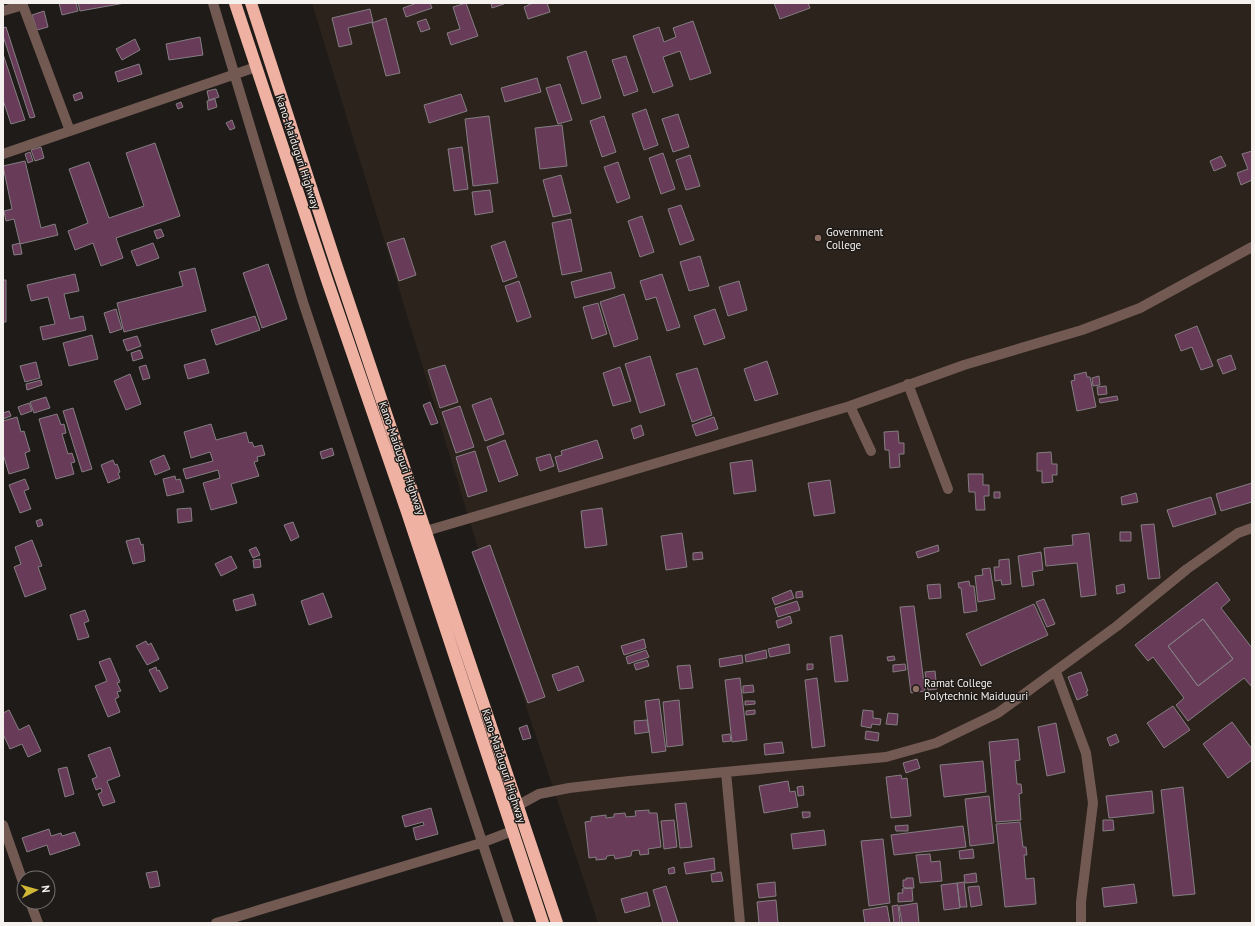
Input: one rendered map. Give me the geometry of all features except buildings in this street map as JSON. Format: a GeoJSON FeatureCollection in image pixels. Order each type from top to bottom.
{"type":"FeatureCollection","features":[{"type":"Feature","properties":{"kind":"highway","name":"Kano-Maiduguri Highway"},"geometry":{"type":"LineString","coordinates":[[235,3],[327,280],[407,512],[543,923]]}},
{"type":"Feature","properties":{"kind":"highway","name":"Kano-Maiduguri Highway"},"geometry":{"type":"LineString","coordinates":[[252,3],[336,264],[557,923]]}},
{"type":"Feature","properties":{"kind":"street"},"geometry":{"type":"LineString","coordinates":[[213,3],[236,74],[303,302],[509,923]]}},
{"type":"Feature","properties":{"kind":"street"},"geometry":{"type":"LineString","coordinates":[[3,11],[23,4],[70,131]]}},
{"type":"Feature","properties":{"kind":"street"},"geometry":{"type":"LineString","coordinates":[[3,154],[256,67]]}},
{"type":"Feature","properties":{"kind":"street"},"geometry":{"type":"LineString","coordinates":[[426,532],[850,406],[964,365],[1082,330],[1140,308],[1252,247]]}},
{"type":"Feature","properties":{"kind":"street"},"geometry":{"type":"LineString","coordinates":[[908,384],[948,489]]}},
{"type":"Feature","properties":{"kind":"street"},"geometry":{"type":"LineString","coordinates":[[850,406],[871,451]]}},
{"type":"Feature","properties":{"kind":"street"},"geometry":{"type":"LineString","coordinates":[[517,806],[539,794],[569,788],[886,757],[936,743],[998,713],[1117,626],[1187,569],[1238,533],[1252,528]]}},
{"type":"Feature","properties":{"kind":"street"},"geometry":{"type":"LineString","coordinates":[[1056,672],[1086,753],[1093,803],[1081,902],[1081,923]]}},
{"type":"Feature","properties":{"kind":"street"},"geometry":{"type":"LineString","coordinates":[[726,772],[740,923]]}},
{"type":"Feature","properties":{"kind":"street"},"geometry":{"type":"LineString","coordinates":[[3,825],[19,870]]}},
{"type":"Feature","properties":{"kind":"street"},"geometry":{"type":"LineString","coordinates":[[216,923],[481,842],[512,831]]}},
{"type":"Feature","properties":{"kind":"street"},"geometry":{"type":"LineString","coordinates":[[33,910],[38,923]]}},
{"type":"Feature","properties":{"kind":"shaded area","name":"Government College"},"geometry":{"type":"Polygon","coordinates":[[[312,3],[1252,3],[1252,923],[598,923],[526,706],[312,3]]]}},
{"type":"Feature","properties":{"kind":"place","name":"Government College"},"geometry":{"type":"Point","coordinates":[818,238]}},
{"type":"Feature","properties":{"kind":"place","name":"Ramat College Polytechnic Maiduguri"},"geometry":{"type":"Point","coordinates":[916,689]}}]}
